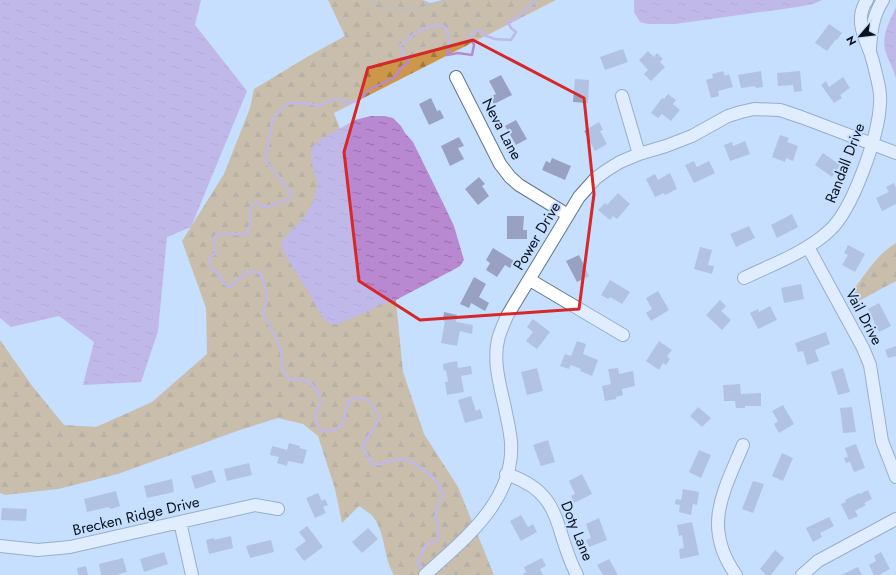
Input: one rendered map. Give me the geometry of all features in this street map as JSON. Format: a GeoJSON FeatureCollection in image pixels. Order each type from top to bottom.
{"type":"FeatureCollection","features":[{"type":"Feature","properties":{"kind":"street","name":"Randall Drive"},"geometry":{"type":"LineString","coordinates":[[744,278],[808,247],[831,230],[846,210],[872,145],[878,121],[880,102],[878,80],[870,53],[863,38],[861,24],[861,14],[867,0]]}},
{"type":"Feature","properties":{"kind":"street","name":"Randall Drive"},"geometry":{"type":"LineString","coordinates":[[870,53],[874,18],[883,0]]}},
{"type":"Feature","properties":{"kind":"street","name":"Neva Lane"},"geometry":{"type":"LineString","coordinates":[[456,77],[500,164],[510,177],[524,189],[568,215]]}},
{"type":"Feature","properties":{"kind":"street"},"geometry":{"type":"LineString","coordinates":[[622,96],[639,154]]}},
{"type":"Feature","properties":{"kind":"street","name":"Power Drive"},"geometry":{"type":"LineString","coordinates":[[425,575],[487,514],[501,489],[510,460],[511,443],[498,376],[496,356],[499,336],[507,316],[579,197],[596,178],[614,166],[639,154],[692,136],[728,116],[754,109],[780,110],[896,153]]}},
{"type":"Feature","properties":{"kind":"street","name":"Vail Drive"},"geometry":{"type":"LineString","coordinates":[[808,247],[863,348],[870,365],[882,441],[896,477]]}},
{"type":"Feature","properties":{"kind":"street"},"geometry":{"type":"LineString","coordinates":[[530,280],[623,335]]}},
{"type":"Feature","properties":{"kind":"street"},"geometry":{"type":"LineString","coordinates":[[736,575],[725,558],[720,544],[718,527],[719,508],[724,490],[743,445]]}},
{"type":"Feature","properties":{"kind":"street","name":"Doty Lane"},"geometry":{"type":"LineString","coordinates":[[506,474],[521,479],[534,486],[545,497],[553,510],[569,560],[577,575]]}},
{"type":"Feature","properties":{"kind":"street","name":"Brecken Ridge Drive"},"geometry":{"type":"LineString","coordinates":[[0,546],[38,550],[70,547],[256,506],[278,509]]}},
{"type":"Feature","properties":{"kind":"street"},"geometry":{"type":"LineString","coordinates":[[802,575],[818,561],[896,519]]}},
{"type":"Feature","properties":{"kind":"street"},"geometry":{"type":"LineString","coordinates":[[180,522],[192,575]]}},
{"type":"Feature","properties":{"kind":"path"},"geometry":{"type":"LineString","coordinates":[[372,0],[390,8],[402,10],[416,9],[445,0]]}},
{"type":"Feature","properties":{"kind":"highlighted area"},"geometry":{"type":"Polygon","coordinates":[[[473,40],[584,98],[594,194],[579,309],[420,320],[359,281],[344,152],[368,68],[473,40]]]}},
{"type":"Feature","properties":{"kind":"green space"},"geometry":{"type":"Polygon","coordinates":[[[328,0],[423,0],[430,3],[443,0],[556,0],[334,113],[393,271],[403,372],[424,434],[458,487],[494,575],[394,575],[390,568],[381,532],[371,515],[359,506],[342,523],[335,489],[318,436],[303,424],[278,418],[240,430],[118,474],[58,489],[5,495],[0,493],[0,340],[33,387],[64,425],[96,427],[152,402],[207,354],[206,308],[182,241],[224,174],[250,108],[254,89],[345,36],[328,0]]]}},
{"type":"Feature","properties":{"kind":"green space"},"geometry":{"type":"Polygon","coordinates":[[[896,243],[896,281],[855,303],[851,293],[877,259],[896,243]]]}},
{"type":"Feature","properties":{"kind":"water"},"geometry":{"type":"Polygon","coordinates":[[[0,0],[201,0],[195,25],[247,91],[191,227],[167,237],[158,331],[141,382],[83,385],[94,342],[59,316],[11,327],[0,318],[0,0]]]}},
{"type":"Feature","properties":{"kind":"water"},"geometry":{"type":"Polygon","coordinates":[[[634,0],[822,0],[813,4],[797,7],[675,24],[648,24],[640,22],[634,12],[634,0]]]}},
{"type":"Feature","properties":{"kind":"water"},"geometry":{"type":"Polygon","coordinates":[[[896,7],[896,79],[884,47],[884,41],[886,29],[896,7]]]}},
{"type":"Feature","properties":{"kind":"water"},"geometry":{"type":"Polygon","coordinates":[[[371,116],[393,118],[413,142],[454,226],[464,260],[460,266],[394,301],[377,306],[372,310],[337,324],[331,324],[321,315],[286,256],[282,248],[282,241],[304,217],[314,200],[318,182],[313,170],[311,152],[313,146],[323,138],[355,120],[371,116]]]}},
{"type":"Feature","properties":{"kind":"building"},"geometry":{"type":"Polygon","coordinates":[[[829,24],[842,33],[827,51],[815,43],[829,24]]]}},
{"type":"Feature","properties":{"kind":"building"},"geometry":{"type":"Polygon","coordinates":[[[623,49],[628,62],[605,70],[600,57],[623,49]]]}},
{"type":"Feature","properties":{"kind":"building"},"geometry":{"type":"Polygon","coordinates":[[[648,51],[654,57],[657,53],[663,59],[660,62],[665,67],[651,81],[644,74],[648,70],[639,60],[648,51]]]}},
{"type":"Feature","properties":{"kind":"building"},"geometry":{"type":"Polygon","coordinates":[[[723,71],[725,76],[729,74],[733,87],[718,91],[719,96],[711,98],[706,80],[713,78],[712,74],[723,71]]]}},
{"type":"Feature","properties":{"kind":"building"},"geometry":{"type":"Polygon","coordinates":[[[761,71],[763,87],[756,88],[755,86],[741,88],[738,75],[761,71]]]}},
{"type":"Feature","properties":{"kind":"building"},"geometry":{"type":"Polygon","coordinates":[[[800,71],[802,91],[794,92],[793,85],[778,86],[777,73],[800,71]]]}},
{"type":"Feature","properties":{"kind":"building"},"geometry":{"type":"Polygon","coordinates":[[[501,75],[512,95],[494,104],[490,97],[496,94],[489,81],[501,75]]]}},
{"type":"Feature","properties":{"kind":"building"},"geometry":{"type":"Polygon","coordinates":[[[843,77],[850,88],[840,95],[842,98],[834,103],[821,85],[826,81],[829,87],[843,77]]]}},
{"type":"Feature","properties":{"kind":"building"},"geometry":{"type":"Polygon","coordinates":[[[575,79],[589,80],[588,103],[573,102],[575,79]]]}},
{"type":"Feature","properties":{"kind":"building"},"geometry":{"type":"Polygon","coordinates":[[[668,94],[676,100],[673,104],[680,110],[671,121],[662,114],[658,118],[651,113],[662,98],[664,99],[668,94]]]}},
{"type":"Feature","properties":{"kind":"building"},"geometry":{"type":"Polygon","coordinates":[[[431,98],[437,111],[440,110],[444,118],[429,125],[419,104],[431,98]]]}},
{"type":"Feature","properties":{"kind":"building"},"geometry":{"type":"Polygon","coordinates":[[[516,120],[527,139],[516,145],[505,126],[516,120]]]}},
{"type":"Feature","properties":{"kind":"building"},"geometry":{"type":"Polygon","coordinates":[[[599,122],[603,130],[600,131],[607,144],[595,151],[584,131],[599,122]]]}},
{"type":"Feature","properties":{"kind":"building"},"geometry":{"type":"Polygon","coordinates":[[[780,135],[789,138],[787,142],[798,146],[793,161],[786,158],[785,162],[772,157],[780,135]]]}},
{"type":"Feature","properties":{"kind":"building"},"geometry":{"type":"Polygon","coordinates":[[[459,137],[464,146],[458,148],[464,159],[450,166],[441,146],[459,137]]]}},
{"type":"Feature","properties":{"kind":"building"},"geometry":{"type":"Polygon","coordinates":[[[745,141],[750,154],[730,161],[724,145],[732,142],[733,146],[745,141]]]}},
{"type":"Feature","properties":{"kind":"building"},"geometry":{"type":"Polygon","coordinates":[[[823,153],[840,165],[832,177],[815,165],[823,153]]]}},
{"type":"Feature","properties":{"kind":"building"},"geometry":{"type":"Polygon","coordinates":[[[552,158],[571,166],[565,180],[542,170],[546,161],[550,163],[552,158]]]}},
{"type":"Feature","properties":{"kind":"building"},"geometry":{"type":"Polygon","coordinates":[[[694,161],[697,167],[709,161],[715,173],[694,183],[685,165],[694,161]]]}},
{"type":"Feature","properties":{"kind":"building"},"geometry":{"type":"Polygon","coordinates":[[[670,173],[677,189],[665,195],[664,193],[655,197],[646,179],[655,174],[658,180],[670,173]]]}},
{"type":"Feature","properties":{"kind":"building"},"geometry":{"type":"Polygon","coordinates":[[[479,177],[485,184],[482,186],[489,196],[478,205],[465,189],[479,177]]]}},
{"type":"Feature","properties":{"kind":"building"},"geometry":{"type":"Polygon","coordinates":[[[894,183],[896,188],[896,204],[882,211],[876,198],[889,192],[886,187],[894,183]]]}},
{"type":"Feature","properties":{"kind":"building"},"geometry":{"type":"Polygon","coordinates":[[[618,193],[630,204],[617,219],[613,216],[610,220],[598,210],[605,203],[607,205],[618,193]]]}},
{"type":"Feature","properties":{"kind":"building"},"geometry":{"type":"Polygon","coordinates":[[[792,214],[798,227],[777,238],[771,225],[792,214]]]}},
{"type":"Feature","properties":{"kind":"building"},"geometry":{"type":"Polygon","coordinates":[[[507,216],[524,216],[523,230],[527,230],[527,239],[507,239],[507,216]]]}},
{"type":"Feature","properties":{"kind":"building"},"geometry":{"type":"Polygon","coordinates":[[[749,226],[755,238],[736,247],[730,234],[749,226]]]}},
{"type":"Feature","properties":{"kind":"building"},"geometry":{"type":"Polygon","coordinates":[[[848,245],[865,254],[855,272],[842,265],[848,255],[844,253],[848,245]]]}},
{"type":"Feature","properties":{"kind":"building"},"geometry":{"type":"Polygon","coordinates":[[[700,247],[712,250],[708,265],[714,266],[712,274],[694,269],[700,247]]]}},
{"type":"Feature","properties":{"kind":"building"},"geometry":{"type":"Polygon","coordinates":[[[493,248],[514,261],[510,268],[505,265],[497,277],[486,270],[490,263],[486,260],[493,248]]]}},
{"type":"Feature","properties":{"kind":"building"},"geometry":{"type":"Polygon","coordinates":[[[579,255],[589,276],[577,282],[566,261],[579,255]]]}},
{"type":"Feature","properties":{"kind":"building"},"geometry":{"type":"Polygon","coordinates":[[[474,277],[486,284],[479,297],[489,303],[485,311],[471,303],[469,308],[460,304],[474,277]]]}},
{"type":"Feature","properties":{"kind":"building"},"geometry":{"type":"Polygon","coordinates":[[[610,280],[630,292],[622,304],[610,297],[608,299],[601,295],[610,280]]]}},
{"type":"Feature","properties":{"kind":"building"},"geometry":{"type":"Polygon","coordinates":[[[801,284],[804,299],[784,303],[781,288],[801,284]]]}},
{"type":"Feature","properties":{"kind":"building"},"geometry":{"type":"Polygon","coordinates":[[[658,291],[669,310],[651,321],[646,313],[652,309],[646,298],[658,291]]]}},
{"type":"Feature","properties":{"kind":"building"},"geometry":{"type":"Polygon","coordinates":[[[720,300],[726,306],[721,311],[731,320],[722,330],[706,315],[720,300]]]}},
{"type":"Feature","properties":{"kind":"building"},"geometry":{"type":"Polygon","coordinates":[[[879,303],[891,326],[879,332],[868,309],[879,303]]]}},
{"type":"Feature","properties":{"kind":"building"},"geometry":{"type":"Polygon","coordinates":[[[770,306],[777,320],[758,329],[750,313],[758,309],[759,312],[770,306]]]}},
{"type":"Feature","properties":{"kind":"building"},"geometry":{"type":"Polygon","coordinates":[[[444,312],[457,315],[456,322],[473,325],[472,334],[460,331],[457,346],[441,343],[445,321],[443,321],[444,312]]]}},
{"type":"Feature","properties":{"kind":"building"},"geometry":{"type":"Polygon","coordinates":[[[533,319],[550,332],[537,349],[526,341],[533,332],[527,327],[533,319]]]}},
{"type":"Feature","properties":{"kind":"building"},"geometry":{"type":"Polygon","coordinates":[[[826,332],[830,344],[815,350],[819,361],[807,365],[803,351],[798,352],[795,343],[826,332]]]}},
{"type":"Feature","properties":{"kind":"building"},"geometry":{"type":"Polygon","coordinates":[[[577,341],[586,344],[583,354],[598,360],[592,376],[571,365],[569,369],[560,366],[565,354],[571,356],[577,341]]]}},
{"type":"Feature","properties":{"kind":"building"},"geometry":{"type":"Polygon","coordinates":[[[659,341],[672,350],[667,356],[670,359],[666,365],[663,363],[659,370],[646,361],[659,341]]]}},
{"type":"Feature","properties":{"kind":"building"},"geometry":{"type":"Polygon","coordinates":[[[896,346],[896,356],[888,358],[885,350],[896,346]]]}},
{"type":"Feature","properties":{"kind":"building"},"geometry":{"type":"Polygon","coordinates":[[[457,361],[458,368],[471,366],[472,374],[461,376],[464,392],[447,395],[445,382],[448,382],[446,370],[444,371],[443,364],[457,361]]]}},
{"type":"Feature","properties":{"kind":"building"},"geometry":{"type":"Polygon","coordinates":[[[537,368],[543,391],[527,395],[521,372],[537,368]]]}},
{"type":"Feature","properties":{"kind":"building"},"geometry":{"type":"Polygon","coordinates":[[[618,368],[619,374],[633,371],[635,386],[622,389],[623,395],[616,397],[616,399],[605,401],[602,386],[611,384],[608,369],[618,368]]]}},
{"type":"Feature","properties":{"kind":"building"},"geometry":{"type":"Polygon","coordinates":[[[843,368],[850,392],[838,395],[831,372],[843,368]]]}},
{"type":"Feature","properties":{"kind":"building"},"geometry":{"type":"Polygon","coordinates":[[[740,384],[741,394],[761,393],[761,406],[745,406],[745,408],[736,408],[735,401],[724,401],[723,385],[740,384]]]}},
{"type":"Feature","properties":{"kind":"building"},"geometry":{"type":"Polygon","coordinates":[[[471,396],[476,411],[480,409],[483,418],[465,423],[458,400],[471,396]]]}},
{"type":"Feature","properties":{"kind":"building"},"geometry":{"type":"Polygon","coordinates":[[[783,405],[794,424],[779,433],[774,424],[778,421],[772,411],[783,405]]]}},
{"type":"Feature","properties":{"kind":"building"},"geometry":{"type":"Polygon","coordinates":[[[698,407],[711,418],[702,427],[690,416],[698,407]]]}},
{"type":"Feature","properties":{"kind":"building"},"geometry":{"type":"Polygon","coordinates":[[[852,407],[856,432],[843,433],[840,408],[852,407]]]}},
{"type":"Feature","properties":{"kind":"building"},"geometry":{"type":"Polygon","coordinates":[[[548,440],[555,462],[541,466],[533,445],[548,440]]]}},
{"type":"Feature","properties":{"kind":"building"},"geometry":{"type":"Polygon","coordinates":[[[289,443],[307,450],[303,464],[288,461],[287,466],[277,463],[279,457],[270,455],[272,446],[287,450],[289,443]]]}},
{"type":"Feature","properties":{"kind":"building"},"geometry":{"type":"Polygon","coordinates":[[[856,444],[865,468],[854,472],[850,462],[846,463],[844,458],[848,457],[845,448],[856,444]]]}},
{"type":"Feature","properties":{"kind":"building"},"geometry":{"type":"Polygon","coordinates":[[[699,450],[711,455],[701,478],[689,472],[699,450]]]}},
{"type":"Feature","properties":{"kind":"building"},"geometry":{"type":"Polygon","coordinates":[[[782,453],[793,458],[783,481],[772,476],[782,453]]]}},
{"type":"Feature","properties":{"kind":"building"},"geometry":{"type":"Polygon","coordinates":[[[249,463],[252,475],[227,481],[224,469],[249,463]]]}},
{"type":"Feature","properties":{"kind":"building"},"geometry":{"type":"Polygon","coordinates":[[[212,470],[216,482],[195,489],[191,476],[212,470]]]}},
{"type":"Feature","properties":{"kind":"building"},"geometry":{"type":"Polygon","coordinates":[[[582,474],[592,494],[574,503],[571,496],[575,494],[569,481],[582,474]]]}},
{"type":"Feature","properties":{"kind":"building"},"geometry":{"type":"Polygon","coordinates":[[[172,479],[174,492],[147,498],[144,486],[172,479]]]}},
{"type":"Feature","properties":{"kind":"building"},"geometry":{"type":"Polygon","coordinates":[[[753,481],[764,484],[753,513],[742,509],[753,481]]]}},
{"type":"Feature","properties":{"kind":"building"},"geometry":{"type":"Polygon","coordinates":[[[683,489],[699,492],[697,505],[693,504],[691,515],[679,512],[680,505],[675,504],[676,499],[681,500],[683,489]]]}},
{"type":"Feature","properties":{"kind":"building"},"geometry":{"type":"Polygon","coordinates":[[[868,490],[872,499],[864,503],[866,505],[855,511],[858,516],[849,520],[841,504],[846,502],[845,500],[868,490]]]}},
{"type":"Feature","properties":{"kind":"building"},"geometry":{"type":"Polygon","coordinates":[[[116,491],[120,506],[87,512],[84,499],[116,491]]]}},
{"type":"Feature","properties":{"kind":"building"},"geometry":{"type":"Polygon","coordinates":[[[318,493],[322,501],[325,499],[328,505],[323,507],[326,513],[315,518],[306,498],[318,493]]]}},
{"type":"Feature","properties":{"kind":"building"},"geometry":{"type":"Polygon","coordinates":[[[2,508],[27,509],[26,521],[1,520],[2,508]]]}},
{"type":"Feature","properties":{"kind":"building"},"geometry":{"type":"Polygon","coordinates":[[[521,515],[528,527],[533,524],[537,532],[521,541],[510,521],[521,515]]]}},
{"type":"Feature","properties":{"kind":"building"},"geometry":{"type":"Polygon","coordinates":[[[829,517],[834,526],[820,533],[822,537],[813,542],[806,528],[829,517]]]}},
{"type":"Feature","properties":{"kind":"building"},"geometry":{"type":"Polygon","coordinates":[[[599,518],[607,540],[589,547],[586,540],[591,538],[586,524],[599,518]]]}},
{"type":"Feature","properties":{"kind":"building"},"geometry":{"type":"Polygon","coordinates":[[[692,522],[699,555],[680,559],[679,549],[684,548],[682,535],[679,536],[677,525],[692,522]]]}},
{"type":"Feature","properties":{"kind":"building"},"geometry":{"type":"Polygon","coordinates":[[[307,526],[323,547],[304,561],[295,549],[306,541],[299,532],[307,526]]]}},
{"type":"Feature","properties":{"kind":"building"},"geometry":{"type":"Polygon","coordinates":[[[368,528],[378,539],[362,553],[352,542],[368,528]]]}},
{"type":"Feature","properties":{"kind":"building"},"geometry":{"type":"Polygon","coordinates":[[[231,536],[233,548],[209,554],[206,540],[214,538],[214,540],[231,536]]]}},
{"type":"Feature","properties":{"kind":"building"},"geometry":{"type":"Polygon","coordinates":[[[271,540],[274,552],[250,558],[246,546],[271,540]]]}},
{"type":"Feature","properties":{"kind":"building"},"geometry":{"type":"Polygon","coordinates":[[[775,550],[784,558],[771,575],[766,575],[760,569],[775,550]]]}},
{"type":"Feature","properties":{"kind":"building"},"geometry":{"type":"Polygon","coordinates":[[[164,552],[168,564],[144,572],[140,559],[164,552]]]}},
{"type":"Feature","properties":{"kind":"building"},"geometry":{"type":"Polygon","coordinates":[[[881,552],[890,569],[879,575],[874,575],[869,565],[876,561],[874,556],[881,552]]]}},
{"type":"Feature","properties":{"kind":"building"},"geometry":{"type":"Polygon","coordinates":[[[123,558],[127,572],[116,575],[101,575],[99,564],[123,558]]]}},
{"type":"Feature","properties":{"kind":"building"},"geometry":{"type":"Polygon","coordinates":[[[542,558],[546,566],[540,569],[543,575],[523,575],[526,572],[524,567],[542,558]]]}},
{"type":"Feature","properties":{"kind":"building"},"geometry":{"type":"Polygon","coordinates":[[[609,559],[618,575],[603,575],[597,565],[609,559]]]}},
{"type":"Feature","properties":{"kind":"building"},"geometry":{"type":"Polygon","coordinates":[[[86,566],[88,575],[78,575],[77,568],[86,566]]]}},
{"type":"Feature","properties":{"kind":"building"},"geometry":{"type":"Polygon","coordinates":[[[858,567],[862,575],[841,575],[858,567]]]}},
{"type":"Feature","properties":{"kind":"waterway"},"geometry":{"type":"LineString","coordinates":[[425,569],[417,564],[425,546],[438,539],[439,526],[435,519],[438,504],[443,497],[437,482],[418,466],[408,460],[396,460],[373,465],[363,448],[366,440],[379,419],[371,404],[364,398],[354,398],[348,402],[342,424],[335,430],[321,430],[315,420],[316,413],[321,402],[318,391],[308,381],[289,379],[283,371],[281,349],[263,311],[267,297],[260,273],[246,273],[229,287],[211,267],[210,257],[216,253],[214,244],[215,236],[223,234],[246,234],[250,225],[251,205],[256,202],[263,207],[270,206],[282,202],[292,196],[288,188],[283,184],[281,179],[266,162],[273,119],[284,106],[290,103],[312,104],[318,107],[334,99],[343,100],[345,103],[357,101],[369,90],[395,77],[401,68],[409,61],[402,52],[400,46],[414,34],[425,28],[444,26],[449,40],[447,55],[458,53],[472,55],[474,45],[470,35],[477,30],[482,32],[483,35],[495,39],[511,40],[516,32],[511,28],[508,22],[517,18],[536,0]]}}]}
